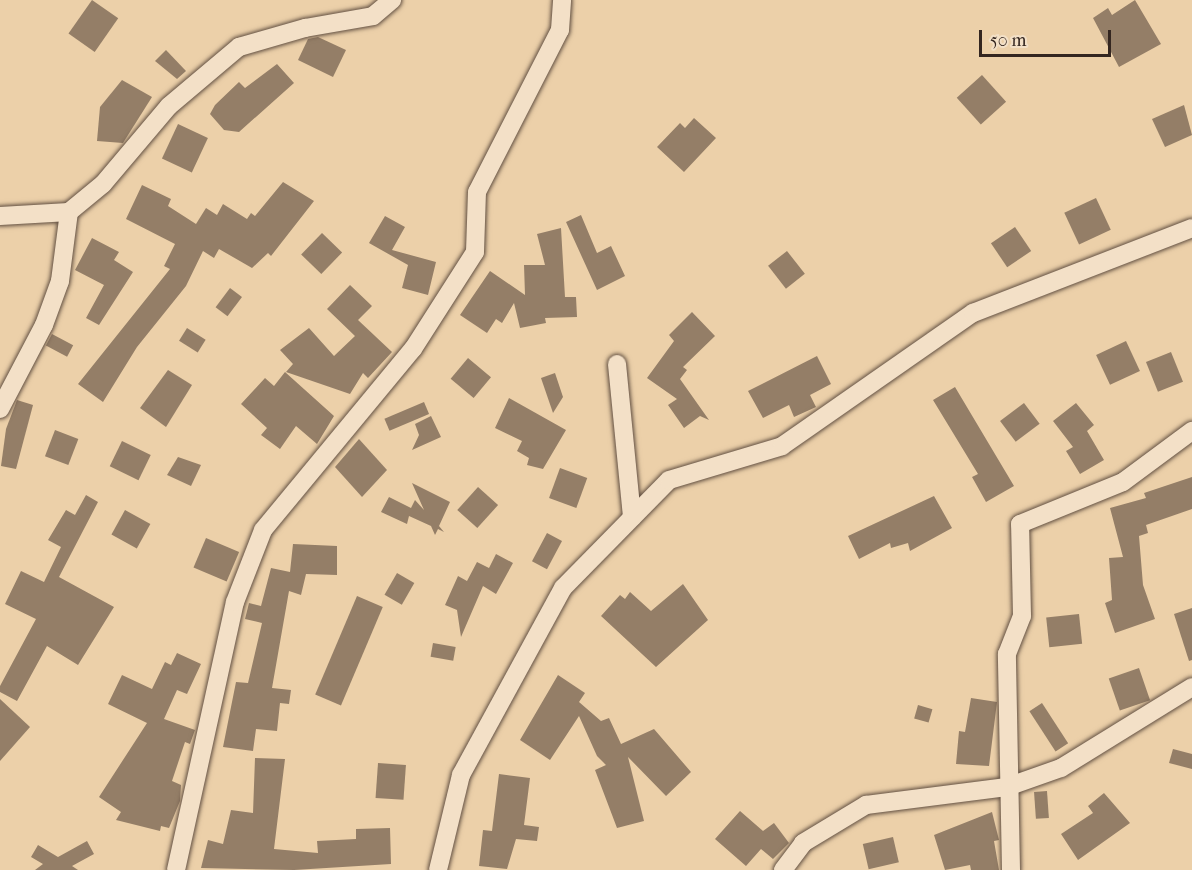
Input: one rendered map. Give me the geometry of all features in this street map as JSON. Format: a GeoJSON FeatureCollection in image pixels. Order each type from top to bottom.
{"type":"FeatureCollection","features":[{"type":"Feature","properties":{"kind":"street"},"geometry":{"type":"LineString","coordinates":[[0,216],[69,212],[103,184],[169,106],[239,47],[373,16],[392,0]]}},
{"type":"Feature","properties":{"kind":"street"},"geometry":{"type":"LineString","coordinates":[[176,870],[235,602],[263,530],[413,349],[475,252],[477,192],[560,30],[562,0]]}},
{"type":"Feature","properties":{"kind":"street"},"geometry":{"type":"LineString","coordinates":[[0,409],[44,325],[60,281],[69,212]]}},
{"type":"Feature","properties":{"kind":"street"},"geometry":{"type":"LineString","coordinates":[[438,870],[461,774],[563,588],[669,480],[782,447],[973,313],[1192,228]]}},
{"type":"Feature","properties":{"kind":"street"},"geometry":{"type":"LineString","coordinates":[[617,364],[632,518]]}},
{"type":"Feature","properties":{"kind":"street"},"geometry":{"type":"LineString","coordinates":[[1011,870],[1007,786],[1007,654],[1022,616],[1020,525],[1123,482],[1192,431]]}},
{"type":"Feature","properties":{"kind":"street"},"geometry":{"type":"LineString","coordinates":[[783,870],[803,843],[866,805],[1007,786],[1061,768],[1192,687]]}},
{"type":"Feature","properties":{"kind":"building"},"geometry":{"type":"Polygon","coordinates":[[[92,0],[118,18],[95,52],[68,34],[92,0]]]}},
{"type":"Feature","properties":{"kind":"building"},"geometry":{"type":"Polygon","coordinates":[[[1135,0],[1161,44],[1119,67],[1093,18],[1108,8],[1112,15],[1135,0]]]}},
{"type":"Feature","properties":{"kind":"building"},"geometry":{"type":"Polygon","coordinates":[[[318,37],[346,50],[333,77],[298,60],[308,39],[318,37]]]}},
{"type":"Feature","properties":{"kind":"building"},"geometry":{"type":"Polygon","coordinates":[[[166,50],[186,71],[177,79],[155,61],[166,50]]]}},
{"type":"Feature","properties":{"kind":"building"},"geometry":{"type":"Polygon","coordinates":[[[277,64],[294,83],[239,132],[224,130],[210,114],[215,105],[239,82],[245,88],[277,64]]]}},
{"type":"Feature","properties":{"kind":"building"},"geometry":{"type":"Polygon","coordinates":[[[982,75],[1006,102],[981,125],[957,98],[982,75]]]}},
{"type":"Feature","properties":{"kind":"building"},"geometry":{"type":"Polygon","coordinates":[[[122,80],[152,97],[123,143],[97,141],[100,107],[122,80]]]}},
{"type":"Feature","properties":{"kind":"building"},"geometry":{"type":"Polygon","coordinates":[[[1184,105],[1192,135],[1165,147],[1152,119],[1184,105]]]}},
{"type":"Feature","properties":{"kind":"building"},"geometry":{"type":"Polygon","coordinates":[[[694,118],[716,138],[684,172],[657,147],[680,123],[685,128],[694,118]]]}},
{"type":"Feature","properties":{"kind":"building"},"geometry":{"type":"Polygon","coordinates":[[[178,124],[208,138],[192,172],[162,158],[178,124]]]}},
{"type":"Feature","properties":{"kind":"building"},"geometry":{"type":"Polygon","coordinates":[[[283,182],[314,201],[271,256],[268,253],[252,268],[219,249],[214,258],[203,251],[186,286],[137,347],[103,402],[78,384],[170,269],[164,266],[175,244],[126,219],[142,185],[171,199],[168,206],[196,224],[206,208],[217,215],[223,204],[247,219],[251,213],[255,216],[283,182]]]}},
{"type":"Feature","properties":{"kind":"building"},"geometry":{"type":"Polygon","coordinates":[[[1096,198],[1111,230],[1079,245],[1064,213],[1096,198]]]}},
{"type":"Feature","properties":{"kind":"building"},"geometry":{"type":"Polygon","coordinates":[[[581,215],[597,253],[611,246],[625,276],[597,290],[566,222],[581,215]]]}},
{"type":"Feature","properties":{"kind":"building"},"geometry":{"type":"Polygon","coordinates":[[[385,216],[405,227],[392,250],[436,262],[428,295],[402,288],[408,265],[369,243],[385,216]]]}},
{"type":"Feature","properties":{"kind":"building"},"geometry":{"type":"Polygon","coordinates":[[[1015,227],[1031,251],[1007,267],[991,243],[1015,227]]]}},
{"type":"Feature","properties":{"kind":"building"},"geometry":{"type":"Polygon","coordinates":[[[561,228],[565,297],[576,297],[577,317],[545,318],[546,323],[520,328],[514,303],[502,323],[496,319],[487,333],[460,315],[490,271],[525,295],[524,265],[545,265],[537,234],[561,228]]]}},
{"type":"Feature","properties":{"kind":"building"},"geometry":{"type":"Polygon","coordinates":[[[322,233],[342,252],[321,274],[301,255],[322,233]]]}},
{"type":"Feature","properties":{"kind":"building"},"geometry":{"type":"Polygon","coordinates":[[[92,238],[119,252],[114,260],[133,272],[99,325],[86,318],[104,285],[75,270],[92,238]]]}},
{"type":"Feature","properties":{"kind":"building"},"geometry":{"type":"Polygon","coordinates":[[[787,251],[805,274],[786,289],[768,266],[787,251]]]}},
{"type":"Feature","properties":{"kind":"building"},"geometry":{"type":"Polygon","coordinates":[[[350,285],[372,306],[358,320],[392,352],[368,378],[363,373],[350,394],[286,372],[293,364],[280,350],[309,328],[334,356],[355,336],[327,309],[350,285]]]}},
{"type":"Feature","properties":{"kind":"building"},"geometry":{"type":"Polygon","coordinates":[[[230,288],[242,297],[228,316],[216,307],[230,288]]]}},
{"type":"Feature","properties":{"kind":"building"},"geometry":{"type":"Polygon","coordinates":[[[692,312],[715,336],[683,367],[687,370],[680,379],[709,420],[700,416],[684,428],[668,405],[677,399],[647,378],[674,341],[669,335],[692,312]]]}},
{"type":"Feature","properties":{"kind":"building"},"geometry":{"type":"Polygon","coordinates":[[[187,328],[206,340],[198,352],[179,341],[187,328]]]}},
{"type":"Feature","properties":{"kind":"building"},"geometry":{"type":"Polygon","coordinates":[[[52,334],[73,345],[67,357],[46,345],[52,334]]]}},
{"type":"Feature","properties":{"kind":"building"},"geometry":{"type":"Polygon","coordinates":[[[1126,341],[1140,371],[1110,385],[1096,355],[1126,341]]]}},
{"type":"Feature","properties":{"kind":"building"},"geometry":{"type":"Polygon","coordinates":[[[1171,352],[1183,382],[1158,392],[1146,362],[1171,352]]]}},
{"type":"Feature","properties":{"kind":"building"},"geometry":{"type":"Polygon","coordinates":[[[817,356],[831,384],[810,395],[816,407],[794,417],[789,405],[763,418],[748,391],[817,356]]]}},
{"type":"Feature","properties":{"kind":"building"},"geometry":{"type":"Polygon","coordinates":[[[468,358],[491,377],[474,398],[451,379],[468,358]]]}},
{"type":"Feature","properties":{"kind":"building"},"geometry":{"type":"Polygon","coordinates":[[[168,370],[192,385],[166,427],[140,408],[168,370]]]}},
{"type":"Feature","properties":{"kind":"building"},"geometry":{"type":"Polygon","coordinates":[[[285,372],[334,416],[317,444],[296,426],[280,449],[261,435],[267,428],[241,404],[265,378],[274,386],[285,372]]]}},
{"type":"Feature","properties":{"kind":"building"},"geometry":{"type":"Polygon","coordinates":[[[555,373],[563,397],[553,413],[541,378],[555,373]]]}},
{"type":"Feature","properties":{"kind":"building"},"geometry":{"type":"Polygon","coordinates":[[[955,387],[1014,486],[986,502],[972,477],[978,474],[933,400],[955,387]]]}},
{"type":"Feature","properties":{"kind":"building"},"geometry":{"type":"Polygon","coordinates":[[[509,398],[566,430],[543,469],[527,465],[529,458],[517,451],[522,441],[495,428],[509,398]]]}},
{"type":"Feature","properties":{"kind":"building"},"geometry":{"type":"Polygon","coordinates":[[[17,400],[33,405],[16,469],[1,466],[6,429],[17,400]]]}},
{"type":"Feature","properties":{"kind":"building"},"geometry":{"type":"Polygon","coordinates":[[[424,402],[429,414],[389,431],[384,419],[424,402]]]}},
{"type":"Feature","properties":{"kind":"building"},"geometry":{"type":"Polygon","coordinates":[[[1024,403],[1040,424],[1016,442],[1000,421],[1024,403]]]}},
{"type":"Feature","properties":{"kind":"building"},"geometry":{"type":"Polygon","coordinates":[[[1076,403],[1094,425],[1087,431],[1104,460],[1080,474],[1066,451],[1073,447],[1053,421],[1076,403]]]}},
{"type":"Feature","properties":{"kind":"building"},"geometry":{"type":"Polygon","coordinates":[[[431,416],[441,437],[412,450],[419,435],[415,424],[431,416]]]}},
{"type":"Feature","properties":{"kind":"building"},"geometry":{"type":"Polygon","coordinates":[[[55,430],[78,439],[68,465],[45,456],[55,430]]]}},
{"type":"Feature","properties":{"kind":"building"},"geometry":{"type":"Polygon","coordinates":[[[359,439],[387,470],[362,497],[335,467],[359,439]]]}},
{"type":"Feature","properties":{"kind":"building"},"geometry":{"type":"Polygon","coordinates":[[[122,441],[151,455],[138,480],[110,466],[122,441]]]}},
{"type":"Feature","properties":{"kind":"building"},"geometry":{"type":"Polygon","coordinates":[[[178,457],[201,465],[191,486],[167,475],[178,457]]]}},
{"type":"Feature","properties":{"kind":"building"},"geometry":{"type":"Polygon","coordinates":[[[560,468],[587,478],[576,508],[549,498],[560,468]]]}},
{"type":"Feature","properties":{"kind":"building"},"geometry":{"type":"Polygon","coordinates":[[[1192,477],[1192,509],[1146,525],[1148,533],[1139,536],[1143,585],[1155,619],[1115,633],[1105,603],[1112,600],[1109,558],[1123,557],[1110,508],[1146,498],[1144,493],[1192,477]]]}},
{"type":"Feature","properties":{"kind":"building"},"geometry":{"type":"Polygon","coordinates":[[[412,483],[450,502],[439,526],[444,532],[438,529],[435,535],[431,526],[409,516],[407,524],[381,512],[389,497],[411,508],[415,500],[424,510],[412,483]]]}},
{"type":"Feature","properties":{"kind":"building"},"geometry":{"type":"Polygon","coordinates":[[[478,487],[498,505],[477,528],[457,510],[478,487]]]}},
{"type":"Feature","properties":{"kind":"building"},"geometry":{"type":"Polygon","coordinates":[[[86,495],[98,502],[59,577],[114,607],[78,665],[47,646],[17,701],[0,692],[0,686],[36,619],[5,604],[21,571],[44,582],[61,547],[48,540],[66,510],[75,515],[86,495]]]}},
{"type":"Feature","properties":{"kind":"building"},"geometry":{"type":"Polygon","coordinates":[[[934,496],[952,528],[910,551],[908,543],[891,548],[890,543],[859,559],[848,536],[934,496]]]}},
{"type":"Feature","properties":{"kind":"building"},"geometry":{"type":"Polygon","coordinates":[[[125,510],[150,524],[137,549],[111,534],[125,510]]]}},
{"type":"Feature","properties":{"kind":"building"},"geometry":{"type":"Polygon","coordinates":[[[547,533],[562,541],[547,569],[532,561],[547,533]]]}},
{"type":"Feature","properties":{"kind":"building"},"geometry":{"type":"Polygon","coordinates":[[[206,538],[239,552],[227,582],[193,567],[206,538]]]}},
{"type":"Feature","properties":{"kind":"building"},"geometry":{"type":"Polygon","coordinates":[[[293,544],[337,546],[337,575],[306,574],[301,595],[289,591],[272,688],[291,690],[289,704],[280,703],[277,731],[256,729],[253,751],[223,747],[236,682],[248,683],[262,623],[245,619],[249,603],[261,606],[271,568],[290,572],[293,544]]]}},
{"type":"Feature","properties":{"kind":"building"},"geometry":{"type":"Polygon","coordinates":[[[496,554],[513,563],[496,594],[483,586],[461,637],[457,610],[445,605],[458,576],[467,581],[477,562],[489,568],[496,554]]]}},
{"type":"Feature","properties":{"kind":"building"},"geometry":{"type":"Polygon","coordinates":[[[397,573],[414,583],[402,605],[384,595],[397,573]]]}},
{"type":"Feature","properties":{"kind":"building"},"geometry":{"type":"Polygon","coordinates":[[[683,584],[708,620],[656,667],[601,616],[620,595],[625,599],[630,592],[651,611],[683,584]]]}},
{"type":"Feature","properties":{"kind":"building"},"geometry":{"type":"Polygon","coordinates":[[[357,596],[383,607],[341,705],[315,694],[357,596]]]}},
{"type":"Feature","properties":{"kind":"building"},"geometry":{"type":"Polygon","coordinates":[[[1192,608],[1192,660],[1189,661],[1174,614],[1192,608]]]}},
{"type":"Feature","properties":{"kind":"building"},"geometry":{"type":"Polygon","coordinates":[[[1079,614],[1082,644],[1049,647],[1046,617],[1079,614]]]}},
{"type":"Feature","properties":{"kind":"building"},"geometry":{"type":"Polygon","coordinates":[[[433,643],[456,647],[453,661],[431,657],[433,643]]]}},
{"type":"Feature","properties":{"kind":"building"},"geometry":{"type":"Polygon","coordinates":[[[177,653],[201,664],[187,694],[177,690],[164,719],[195,730],[190,744],[185,742],[172,781],[181,785],[180,801],[169,828],[161,826],[160,831],[116,820],[121,812],[99,797],[147,723],[108,704],[122,675],[152,689],[165,662],[171,665],[177,653]]]}},
{"type":"Feature","properties":{"kind":"building"},"geometry":{"type":"Polygon","coordinates":[[[1139,668],[1150,700],[1120,711],[1109,678],[1139,668]]]}},
{"type":"Feature","properties":{"kind":"building"},"geometry":{"type":"Polygon","coordinates":[[[558,675],[585,693],[579,702],[601,721],[609,718],[621,744],[654,729],[691,772],[666,796],[628,757],[644,821],[617,828],[595,770],[606,765],[597,756],[579,716],[550,760],[520,740],[558,675]]]}},
{"type":"Feature","properties":{"kind":"building"},"geometry":{"type":"Polygon","coordinates":[[[971,698],[997,702],[989,766],[956,764],[959,731],[965,732],[971,698]]]}},
{"type":"Feature","properties":{"kind":"building"},"geometry":{"type":"Polygon","coordinates":[[[0,699],[30,727],[0,761],[0,699]]]}},
{"type":"Feature","properties":{"kind":"building"},"geometry":{"type":"Polygon","coordinates":[[[1042,703],[1068,743],[1056,751],[1029,711],[1042,703]]]}},
{"type":"Feature","properties":{"kind":"building"},"geometry":{"type":"Polygon","coordinates":[[[918,705],[932,709],[929,723],[914,718],[918,705]]]}},
{"type":"Feature","properties":{"kind":"building"},"geometry":{"type":"Polygon","coordinates":[[[1173,749],[1192,754],[1192,769],[1169,763],[1173,749]]]}},
{"type":"Feature","properties":{"kind":"building"},"geometry":{"type":"Polygon","coordinates":[[[255,758],[285,759],[274,849],[318,853],[317,841],[356,839],[356,829],[390,828],[391,864],[294,870],[201,868],[208,840],[223,844],[231,810],[253,813],[255,758]]]}},
{"type":"Feature","properties":{"kind":"building"},"geometry":{"type":"Polygon","coordinates":[[[378,763],[406,765],[403,800],[376,798],[378,763]]]}},
{"type":"Feature","properties":{"kind":"building"},"geometry":{"type":"Polygon","coordinates":[[[499,774],[530,778],[524,825],[539,827],[537,841],[516,839],[507,869],[479,866],[483,830],[492,831],[499,774]]]}},
{"type":"Feature","properties":{"kind":"building"},"geometry":{"type":"Polygon","coordinates":[[[1047,791],[1049,818],[1036,819],[1034,792],[1047,791]]]}},
{"type":"Feature","properties":{"kind":"building"},"geometry":{"type":"Polygon","coordinates":[[[1104,793],[1130,823],[1078,860],[1061,834],[1093,813],[1088,806],[1104,793]]]}},
{"type":"Feature","properties":{"kind":"building"},"geometry":{"type":"Polygon","coordinates":[[[740,811],[763,831],[774,823],[789,843],[773,859],[761,849],[746,866],[715,839],[740,811]]]}},
{"type":"Feature","properties":{"kind":"building"},"geometry":{"type":"Polygon","coordinates":[[[992,812],[999,840],[994,841],[999,870],[971,870],[970,865],[945,870],[934,835],[992,812]]]}},
{"type":"Feature","properties":{"kind":"building"},"geometry":{"type":"Polygon","coordinates":[[[893,837],[899,862],[869,869],[863,844],[893,837]]]}},
{"type":"Feature","properties":{"kind":"building"},"geometry":{"type":"Polygon","coordinates":[[[87,841],[94,854],[72,866],[78,870],[35,870],[43,864],[31,857],[38,845],[58,857],[87,841]]]}}]}
